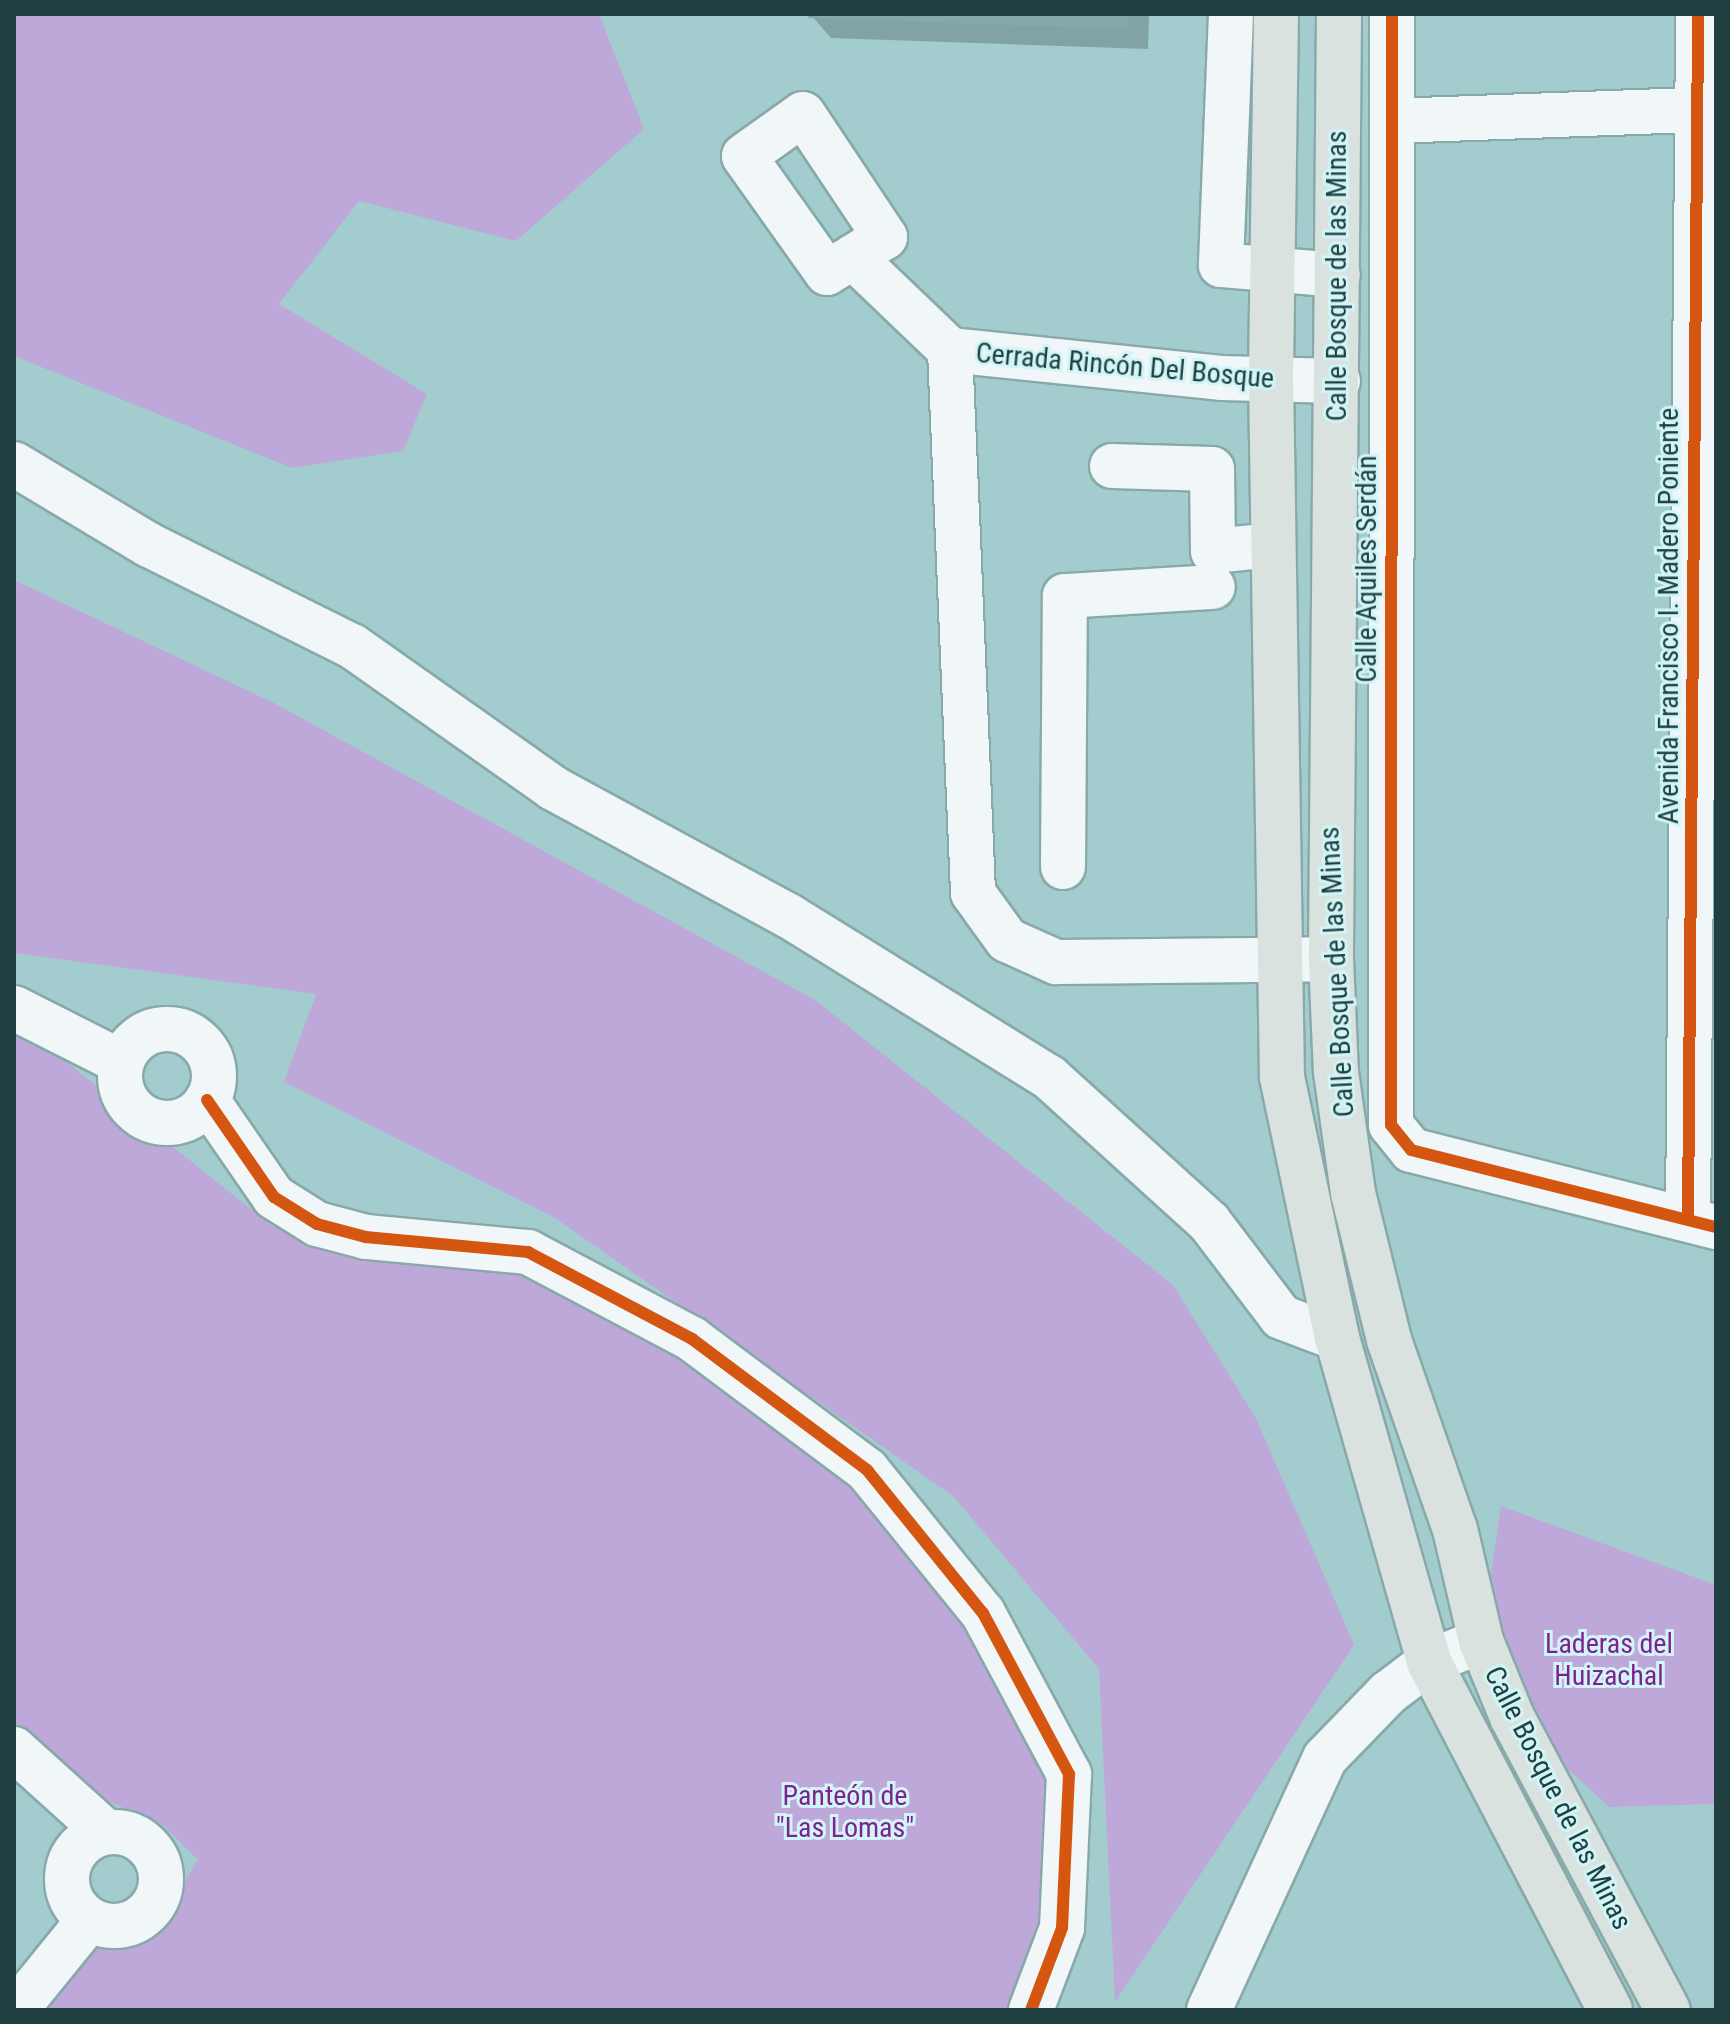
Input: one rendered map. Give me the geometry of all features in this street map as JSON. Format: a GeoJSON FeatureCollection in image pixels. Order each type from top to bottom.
{"type":"FeatureCollection","features":[{"type":"Feature","properties":{"kind":"main road","name":"Calle Bosque de las Minas"},"geometry":{"type":"LineString","coordinates":[[1276,14],[1271,380],[1277,960],[1282,1077],[1337,1338],[1429,1662],[1610,2010]]}},
{"type":"Feature","properties":{"kind":"main road","name":"Calle Bosque de las Minas"},"geometry":{"type":"LineString","coordinates":[[1339,14],[1331,959],[1336,1072],[1353,1193],[1389,1340],[1455,1529],[1481,1641],[1512,1717],[1668,2010]]}},
{"type":"Feature","properties":{"kind":"street"},"geometry":{"type":"LineString","coordinates":[[1231,14],[1221,265],[1338,275]]}},
{"type":"Feature","properties":{"kind":"street","name":"Calle Aquiles Serdán"},"geometry":{"type":"LineString","coordinates":[[1392,14],[1391,1125],[1411,1150],[1702,1223]]}},
{"type":"Feature","properties":{"kind":"street","name":"Avenida Francisco I. Madero Poniente"},"geometry":{"type":"LineString","coordinates":[[1698,14],[1707,109],[1702,1223]]}},
{"type":"Feature","properties":{"kind":"street"},"geometry":{"type":"LineString","coordinates":[[1392,121],[1707,109]]}},
{"type":"Feature","properties":{"kind":"street","name":"Cerrada Rincón Del Bosque"},"geometry":{"type":"LineString","coordinates":[[853,257],[950,350],[1271,380],[1338,381]]}},
{"type":"Feature","properties":{"kind":"street"},"geometry":{"type":"LineString","coordinates":[[950,350],[973,893],[1007,940],[1056,962],[1331,959]]}},
{"type":"Feature","properties":{"kind":"street"},"geometry":{"type":"LineString","coordinates":[[14,464],[149,545],[352,646],[553,788],[789,916],[1049,1077],[1209,1222],[1281,1317],[1337,1338]]}},
{"type":"Feature","properties":{"kind":"street"},"geometry":{"type":"LineString","coordinates":[[1112,466],[1212,469],[1213,584]]}},
{"type":"Feature","properties":{"kind":"street"},"geometry":{"type":"LineString","coordinates":[[1063,867],[1065,596],[1213,584],[1273,545]]}},
{"type":"Feature","properties":{"kind":"street"},"geometry":{"type":"LineString","coordinates":[[14,1008],[121,1062]]}},
{"type":"Feature","properties":{"kind":"street"},"geometry":{"type":"LineString","coordinates":[[178,1029],[206,1049],[213,1066],[207,1100],[184,1119],[154,1122],[130,1105],[121,1062],[143,1034],[178,1029]]}},
{"type":"Feature","properties":{"kind":"street"},"geometry":{"type":"LineString","coordinates":[[207,1100],[274,1197],[317,1224],[366,1237],[528,1252],[692,1339],[867,1470],[983,1613],[1069,1774],[1062,1928],[1031,2010]]}},
{"type":"Feature","properties":{"kind":"street"},"geometry":{"type":"LineString","coordinates":[[1209,2010],[1325,1758],[1429,1662],[1481,1641]]}},
{"type":"Feature","properties":{"kind":"street"},"geometry":{"type":"LineString","coordinates":[[14,1749],[106,1832],[145,1843],[162,1878],[151,1906],[128,1925],[89,1920],[72,1902],[66,1877],[75,1852],[106,1832]]}},
{"type":"Feature","properties":{"kind":"street"},"geometry":{"type":"LineString","coordinates":[[16,2010],[89,1920]]}},
{"type":"Feature","properties":{"kind":"green space"},"geometry":{"type":"Polygon","coordinates":[[[14,14],[599,14],[644,129],[516,241],[359,201],[279,304],[427,394],[403,451],[292,468],[14,356],[14,14]]]}},
{"type":"Feature","properties":{"kind":"green space"},"geometry":{"type":"Polygon","coordinates":[[[14,580],[274,703],[815,1000],[1173,1285],[1256,1418],[1354,1645],[1115,2002],[1099,1669],[953,1496],[555,1218],[284,1082],[316,994],[14,953],[14,580]]]}},
{"type":"Feature","properties":{"kind":"green space","name":"Panteón de \"Las Lomas\""},"geometry":{"type":"Polygon","coordinates":[[[14,1020],[272,1226],[356,1256],[524,1265],[692,1358],[859,1482],[969,1623],[1053,1777],[1049,1932],[1009,2010],[46,2010],[88,1950],[145,1945],[198,1860],[163,1825],[110,1802],[14,1722],[14,1020]]]}},
{"type":"Feature","properties":{"kind":"green space","name":"Laderas del Huizachal"},"geometry":{"type":"Polygon","coordinates":[[[1501,1506],[1716,1585],[1716,1804],[1609,1807],[1512,1717],[1481,1641],[1501,1506]]]}},
{"type":"Feature","properties":{"kind":"building"},"geometry":{"type":"Polygon","coordinates":[[[808,14],[1128,14],[1128,29],[808,18],[808,14]]]}},
{"type":"Feature","properties":{"kind":"cycle path"},"geometry":{"type":"LineString","coordinates":[[1392,14],[1391,1125],[1411,1150],[1716,1227]]}},
{"type":"Feature","properties":{"kind":"cycle path"},"geometry":{"type":"LineString","coordinates":[[1688,1219],[1698,14]]}},
{"type":"Feature","properties":{"kind":"cycle path"},"geometry":{"type":"LineString","coordinates":[[207,1100],[274,1197],[317,1224],[366,1237],[528,1252],[692,1339],[867,1470],[983,1613],[1069,1774],[1062,1928],[1031,2010]]}}]}
